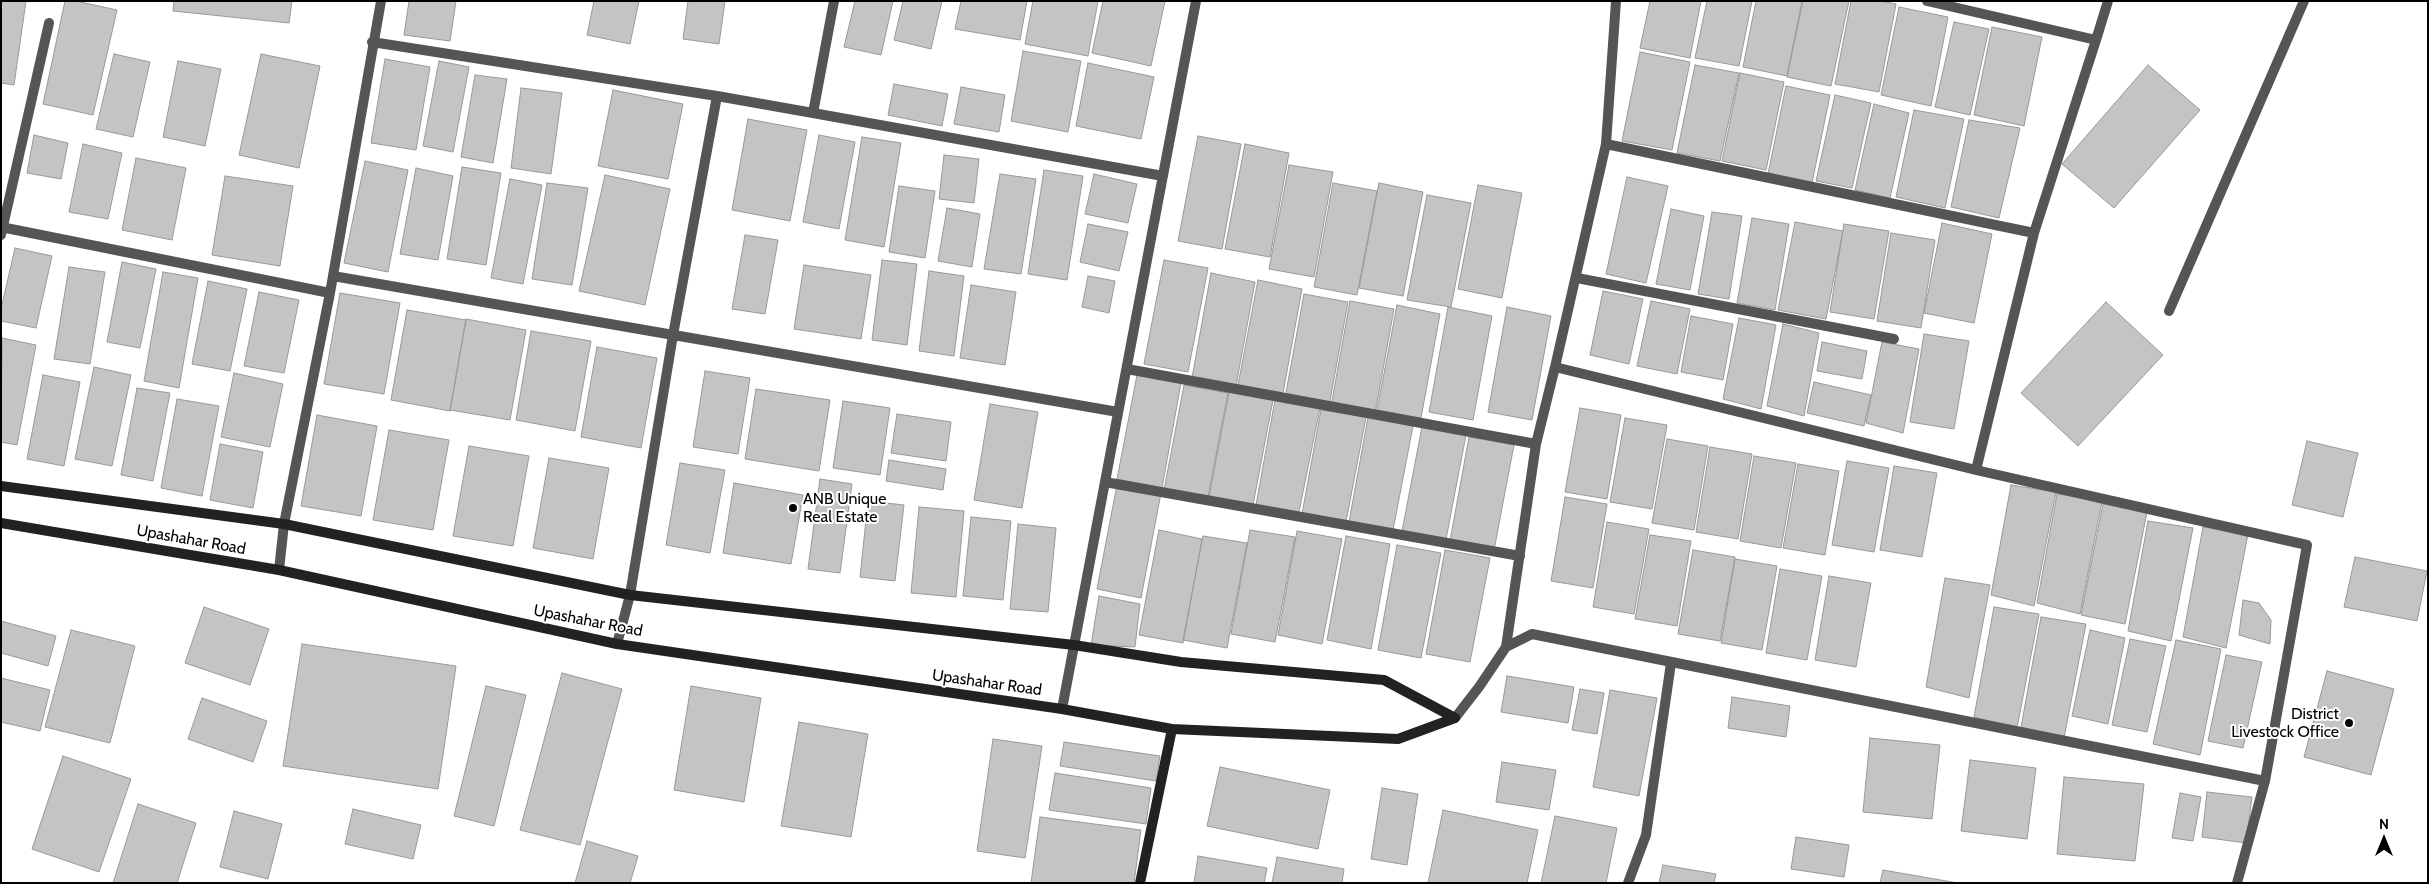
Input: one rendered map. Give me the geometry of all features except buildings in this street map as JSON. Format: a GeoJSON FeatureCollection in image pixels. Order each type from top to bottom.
{"type":"FeatureCollection","features":[{"type":"Feature","properties":{"kind":"street"},"geometry":{"type":"LineString","coordinates":[[279,570],[284,524],[330,293],[372,42],[381,1]]}},
{"type":"Feature","properties":{"kind":"street"},"geometry":{"type":"LineString","coordinates":[[813,114],[834,1]]}},
{"type":"Feature","properties":{"kind":"street"},"geometry":{"type":"LineString","coordinates":[[1062,710],[1196,1]]}},
{"type":"Feature","properties":{"kind":"street"},"geometry":{"type":"LineString","coordinates":[[1,486],[284,524],[630,595],[1074,646],[1181,662],[1384,680],[1455,718],[1480,688],[1506,647],[1536,444],[1606,144],[1616,1]]}},
{"type":"Feature","properties":{"kind":"street"},"geometry":{"type":"LineString","coordinates":[[1927,1],[2096,40]]}},
{"type":"Feature","properties":{"kind":"street"},"geometry":{"type":"LineString","coordinates":[[1976,470],[2034,233],[2108,1]]}},
{"type":"Feature","properties":{"kind":"street"},"geometry":{"type":"LineString","coordinates":[[2169,311],[2304,1]]}},
{"type":"Feature","properties":{"kind":"street"},"geometry":{"type":"LineString","coordinates":[[49,23],[2,230],[330,293]]}},
{"type":"Feature","properties":{"kind":"street"},"geometry":{"type":"LineString","coordinates":[[372,42],[717,96],[1163,176]]}},
{"type":"Feature","properties":{"kind":"street"},"geometry":{"type":"LineString","coordinates":[[617,644],[630,595],[673,334],[717,96]]}},
{"type":"Feature","properties":{"kind":"street"},"geometry":{"type":"LineString","coordinates":[[1606,144],[2034,233]]}},
{"type":"Feature","properties":{"kind":"street"},"geometry":{"type":"LineString","coordinates":[[333,276],[1118,412]]}},
{"type":"Feature","properties":{"kind":"street"},"geometry":{"type":"LineString","coordinates":[[1576,278],[1894,339]]}},
{"type":"Feature","properties":{"kind":"street"},"geometry":{"type":"LineString","coordinates":[[1555,368],[1976,470],[2307,545],[2264,780],[2237,883]]}},
{"type":"Feature","properties":{"kind":"street"},"geometry":{"type":"LineString","coordinates":[[1127,369],[1536,444]]}},
{"type":"Feature","properties":{"kind":"street"},"geometry":{"type":"LineString","coordinates":[[1105,482],[1520,556]]}},
{"type":"Feature","properties":{"kind":"street","name":"Upashahar Road"},"geometry":{"type":"LineString","coordinates":[[1,523],[279,570],[617,644],[1062,710],[1172,729],[1398,739],[1455,718]]}},
{"type":"Feature","properties":{"kind":"street"},"geometry":{"type":"LineString","coordinates":[[1506,647],[1532,634],[2264,780]]}},
{"type":"Feature","properties":{"kind":"street"},"geometry":{"type":"LineString","coordinates":[[1628,883],[1646,835],[1671,663]]}},
{"type":"Feature","properties":{"kind":"street"},"geometry":{"type":"LineString","coordinates":[[1140,883],[1172,729]]}},
{"type":"Feature","properties":{"kind":"place","name":"ANB Unique Real Estate"},"geometry":{"type":"Point","coordinates":[793,508]}},
{"type":"Feature","properties":{"kind":"place","name":"District Livestock Office"},"geometry":{"type":"Point","coordinates":[2349,723]}}]}
